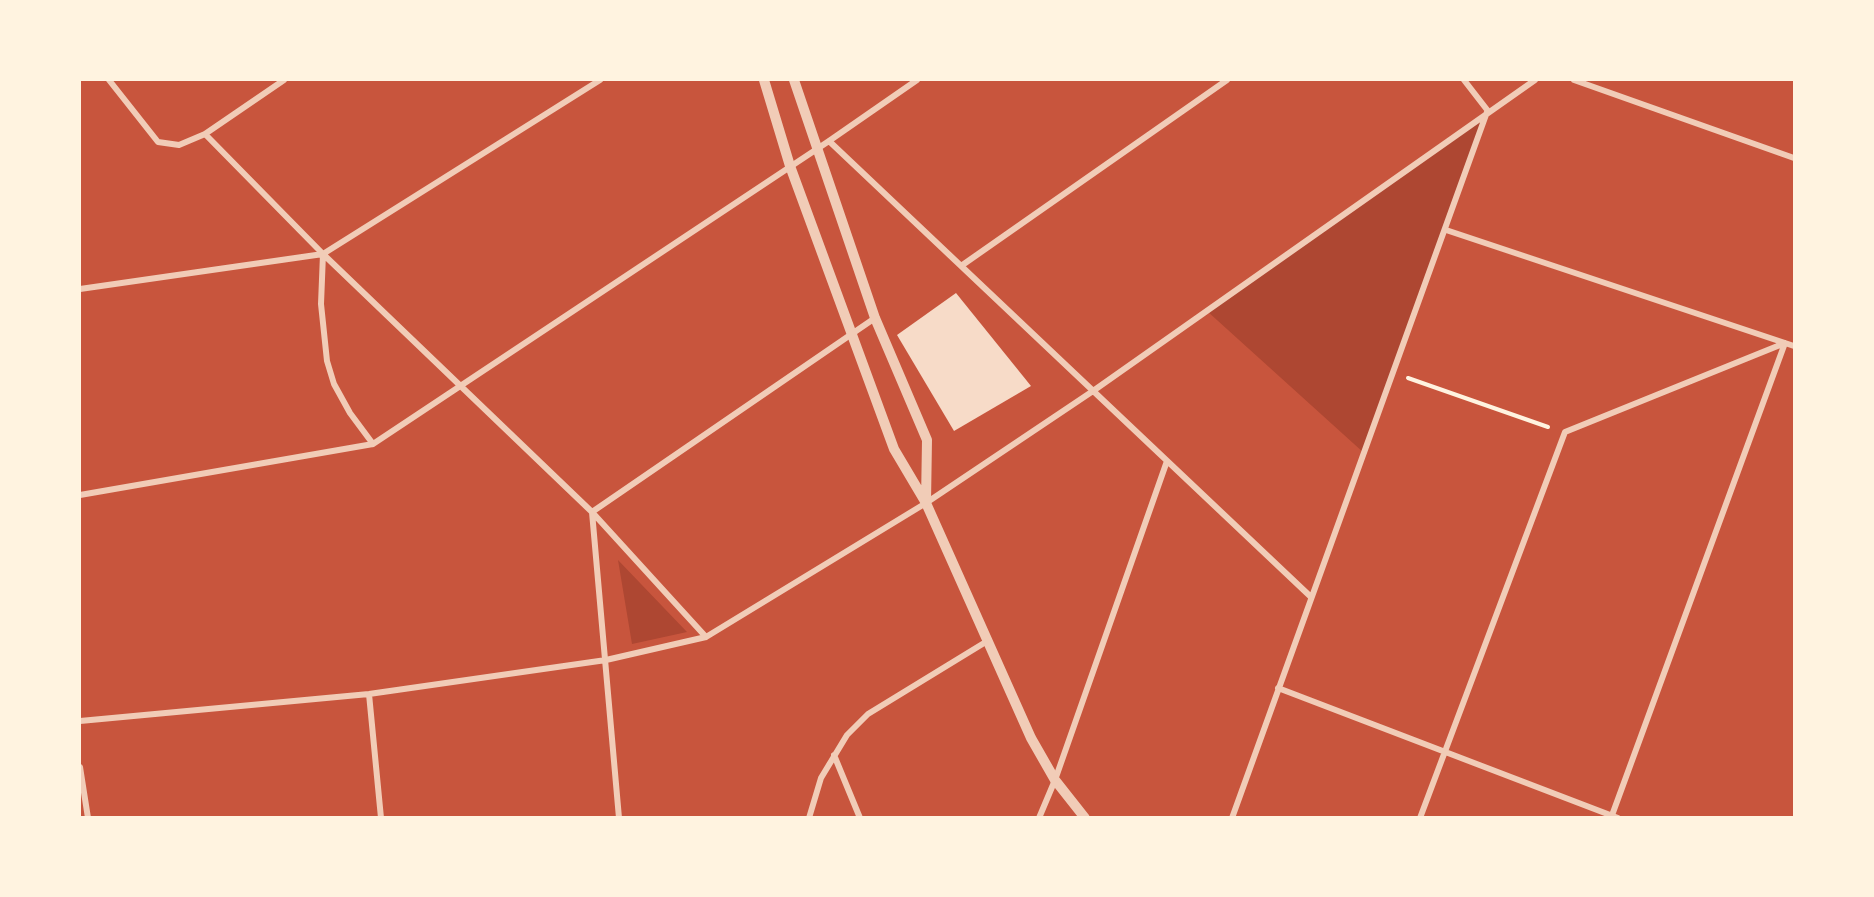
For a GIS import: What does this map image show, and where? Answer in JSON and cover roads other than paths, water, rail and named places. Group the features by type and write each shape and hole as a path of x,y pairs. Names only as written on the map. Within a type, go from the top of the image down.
{"street":[{"path":"109,80 158,142 179,145 205,134 284,80"},
{"path":"80,289 323,254 600,80"},
{"path":"764,80 790,166 894,449 926,502 990,640 1031,738 1055,780 1085,818"},
{"path":"794,80 875,318 927,441 926,502"},
{"path":"80,495 373,444 917,80"},
{"path":"961,266 1227,80"},
{"path":"1464,80 1488,111"},
{"path":"80,721 369,694 606,660 706,637 926,502 1093,391 1535,80"},
{"path":"1574,80 1794,158"},
{"path":"1232,818 1488,111"},
{"path":"205,134 323,254 592,512 706,637"},
{"path":"829,141 1311,597"},
{"path":"1446,230 1794,346"},
{"path":"323,254 321,304 327,361 334,384 350,413 373,444"},
{"path":"592,512 875,318"},
{"path":"1420,818 1565,432 1785,343"},
{"path":"1278,688 1614,817 1785,343"},
{"path":"1039,818 1055,780 1167,461"},
{"path":"592,512 619,818"},
{"path":"809,818 821,778 834,755 847,735 868,714 990,640"},
{"path":"369,694 381,818"},
{"path":"834,755 860,818"},
{"path":"80,767 88,818"}]}
